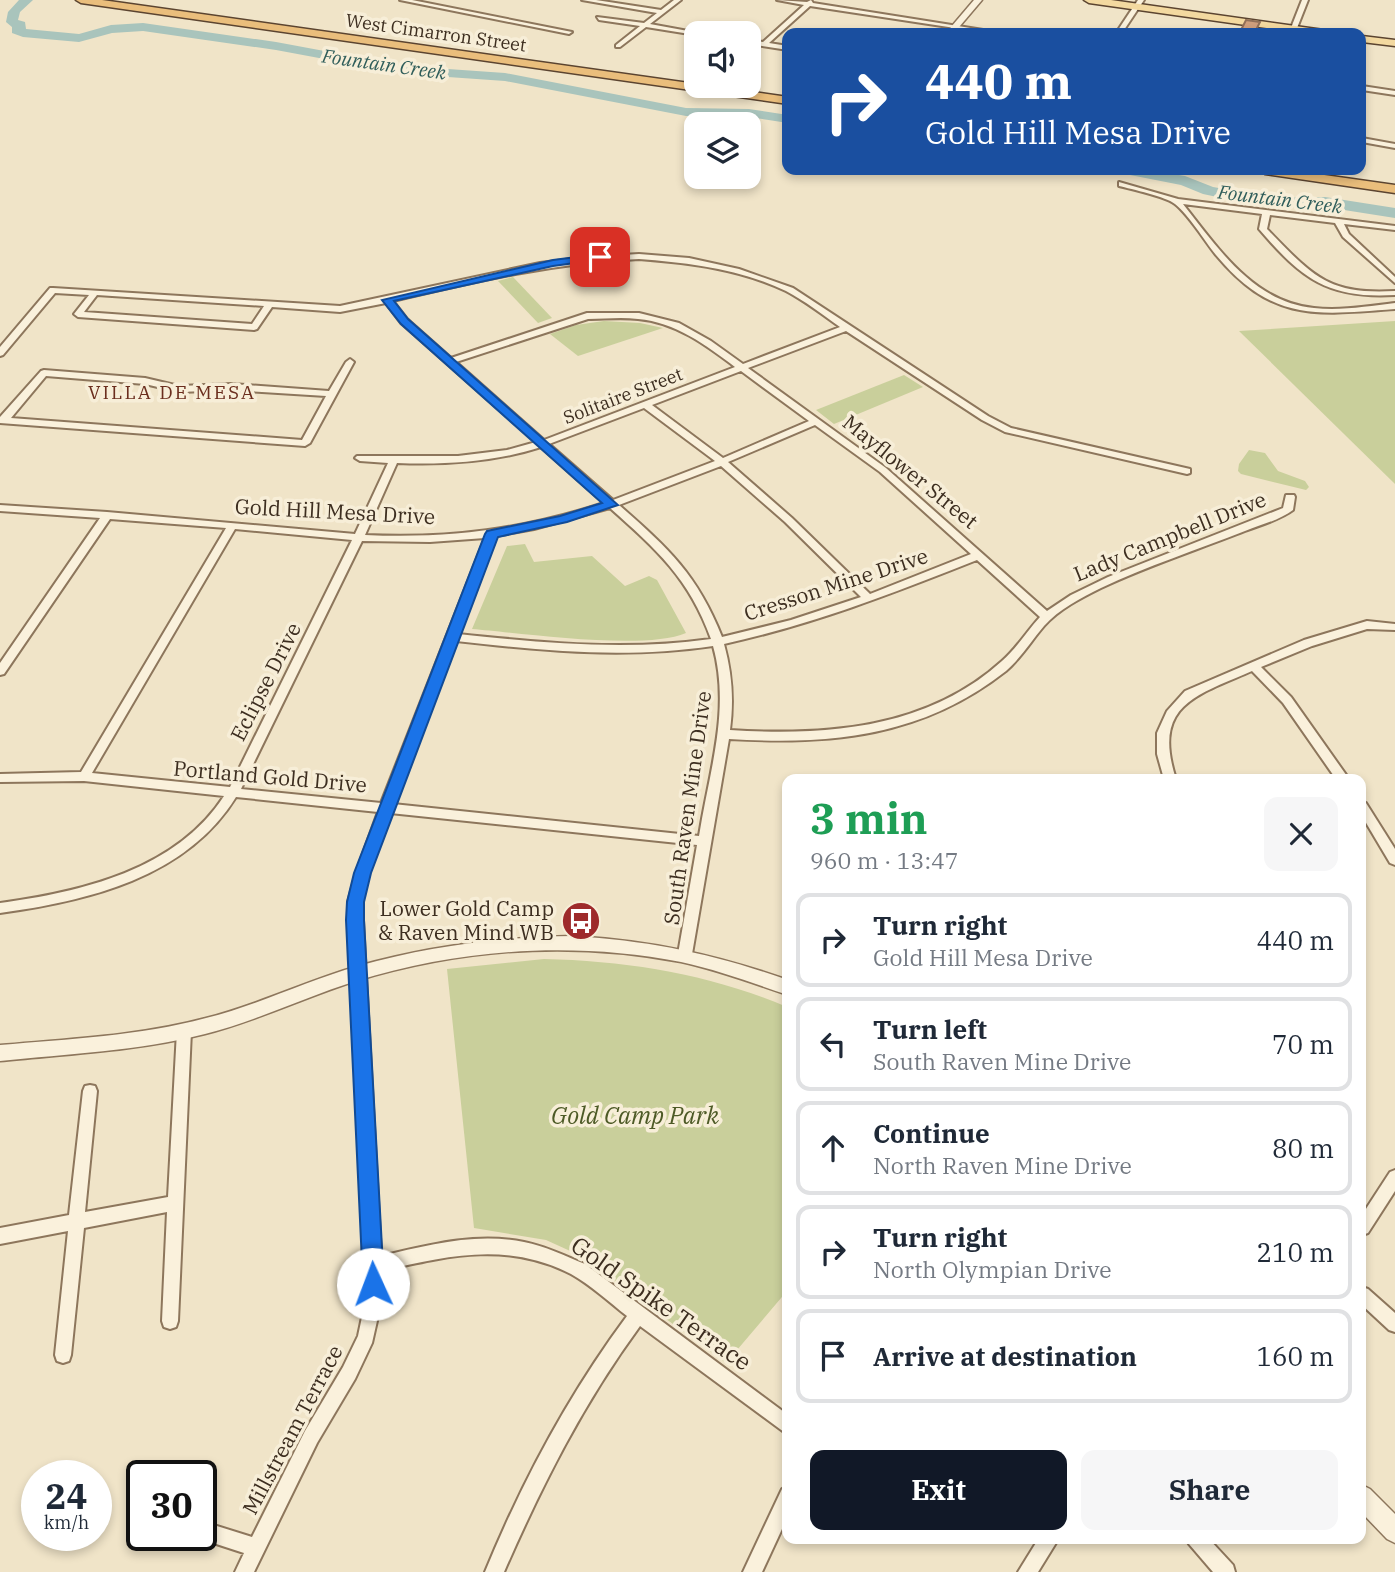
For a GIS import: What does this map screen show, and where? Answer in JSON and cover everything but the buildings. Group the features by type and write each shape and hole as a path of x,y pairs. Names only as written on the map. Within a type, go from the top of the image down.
{"highway":[{"name":"West Cimarron Street","path":"81,0 782,97"},
{"name":"West Cimarron Street","path":"113,0 684,81"},
{"name":"West Cimarron Street","path":"761,93 782,97"},
{"path":"1306,175 1395,186"},
{"path":"1330,175 1395,186"}],"main road":[{"path":"1089,0 1139,3 1276,28"},
{"path":"1366,39 1395,43"}],"street":[{"path":"403,0 569,32"},
{"path":"426,4 434,0"},
{"path":"585,0 662,12"},
{"path":"618,46 678,0"},
{"path":"780,0 811,2 942,28"},
{"path":"954,28 978,0"},
{"path":"1294,28 1305,0"},
{"path":"783,28 811,2"},
{"path":"1122,28 1139,3"},
{"path":"599,18 684,31"},
{"path":"765,44 782,28"},
{"path":"761,44 782,47"},
{"path":"1366,89 1395,93"},
{"path":"1366,141 1395,146"},
{"path":"1122,184 1177,201 1395,228"},
{"path":"1177,201 1248,285 1273,300 1314,310 1395,306"},
{"path":"1266,214 1262,229 1312,278 1354,294 1395,293"},
{"path":"1338,221 1346,235 1395,281"},
{"path":"0,353 53,290 340,309 575,259 625,255 676,258 719,264 759,276 790,290 985,418 1008,430 1187,471"},
{"path":"95,293 78,314 254,327 269,305"},
{"name":"South Raven Mine Drive","path":"387,300 404,321 660,547 679,568 704,608 724,664 727,701 685,954"},
{"name":"Mayflower Street","path":"450,361 577,318 610,314 639,316 676,325 699,336 883,470 1046,616"},
{"name":"Solitaire Street","path":"360,457 459,460 543,443 848,327"},
{"path":"2,420 305,443 350,362"},
{"path":"2,420 44,373 145,381 179,388 232,387 332,394"},
{"path":"646,405 792,521 867,597"},
{"name":"Gold Hill Mesa Drive","path":"0,508 358,538 421,539 492,534 562,520 612,505 817,421"},
{"name":"Eclipse Drive","path":"0,908 50,902 110,885 156,864 204,829 218,814 232,792 394,460"},
{"name":"Lady Campbell Drive","path":"722,734 804,738 894,725 934,712 974,691 1008,663 1046,616 1076,596 1115,577 1288,510 1290,497"},
{"path":"0,671 107,515"},
{"path":"84,777 232,526"},
{"name":"Millstream Terrace","path":"244,1572 311,1437 349,1373 366,1337 373,1303 373,1265 355,902 362,873 386,807 492,534"},
{"name":"Cresson Mine Drive","path":"451,637 608,650 680,648 790,625 979,555"},
{"path":"1168,774 1161,756 1161,738 1174,707 1189,694 1308,643 1367,625 1393,627"},
{"path":"1253,666 1287,701 1339,774"},
{"name":"Portland Gold Drive","path":"0,778 84,777 704,841"},
{"path":"1366,813 1395,860"},
{"path":"0,1053 102,1043 184,1031 242,1016 358,974 426,956 494,946 552,942 610,944 685,954 754,974 782,986"},
{"path":"170,1321 184,1031"},
{"path":"63,1355 90,1091"},
{"path":"1366,1222 1395,1177"},
{"path":"0,1236 175,1203"},
{"name":"Gold Spike Terrace","path":"373,1265 475,1245 526,1248 553,1257 579,1270 782,1422"},
{"path":"1366,1299 1395,1324"},
{"path":"494,1572 523,1506 579,1399 638,1315"},
{"path":"1366,1501 1395,1531"},
{"path":"752,1572 782,1508"},
{"path":"217,1535 255,1547"},
{"path":"1027,1572 1046,1544"},
{"path":"1200,1544 1226,1572"}],"green space":[{"path":"513,277 552,318 538,323 498,281"},
{"path":"604,321 640,323 663,328 578,356 550,334 576,325"},
{"path":"1395,321 1395,484 1239,331"},
{"path":"904,375 923,387 834,424 816,410"},
{"path":"1249,450 1265,453 1278,471 1305,481 1309,487 1306,490 1241,474 1238,471 1239,464"},
{"path":"525,544 534,562 592,556 625,586 649,576 657,580 686,633 642,641 613,641 472,629 507,546"},
{"name":"Gold Camp Park","path":"544,959 638,966 728,986 782,1005 782,1297 726,1363 579,1255 546,1240 474,1228 447,969"}],"waterway":[{"name":"Fountain Creek","path":"27,0 16,9 12,18 12,22 20,25 17,30 23,33 79,38 111,29 143,27 276,46 405,70 505,77 686,112 749,113 782,118"},
{"name":"Fountain Creek","path":"1152,175 1185,181 1209,191 1236,196 1301,203 1325,202 1395,213"}],"place":[{"name":"Lower Gold Camp & Raven Mind WB","path":"581,921"}],"district":[{"name":"VILLA DE MESA","path":"172,392"}],"route":[{"path":"373,1284 355,920 355,902 362,873 492,534 562,520 612,505 404,321 387,300 553,263 600,257"}]}
